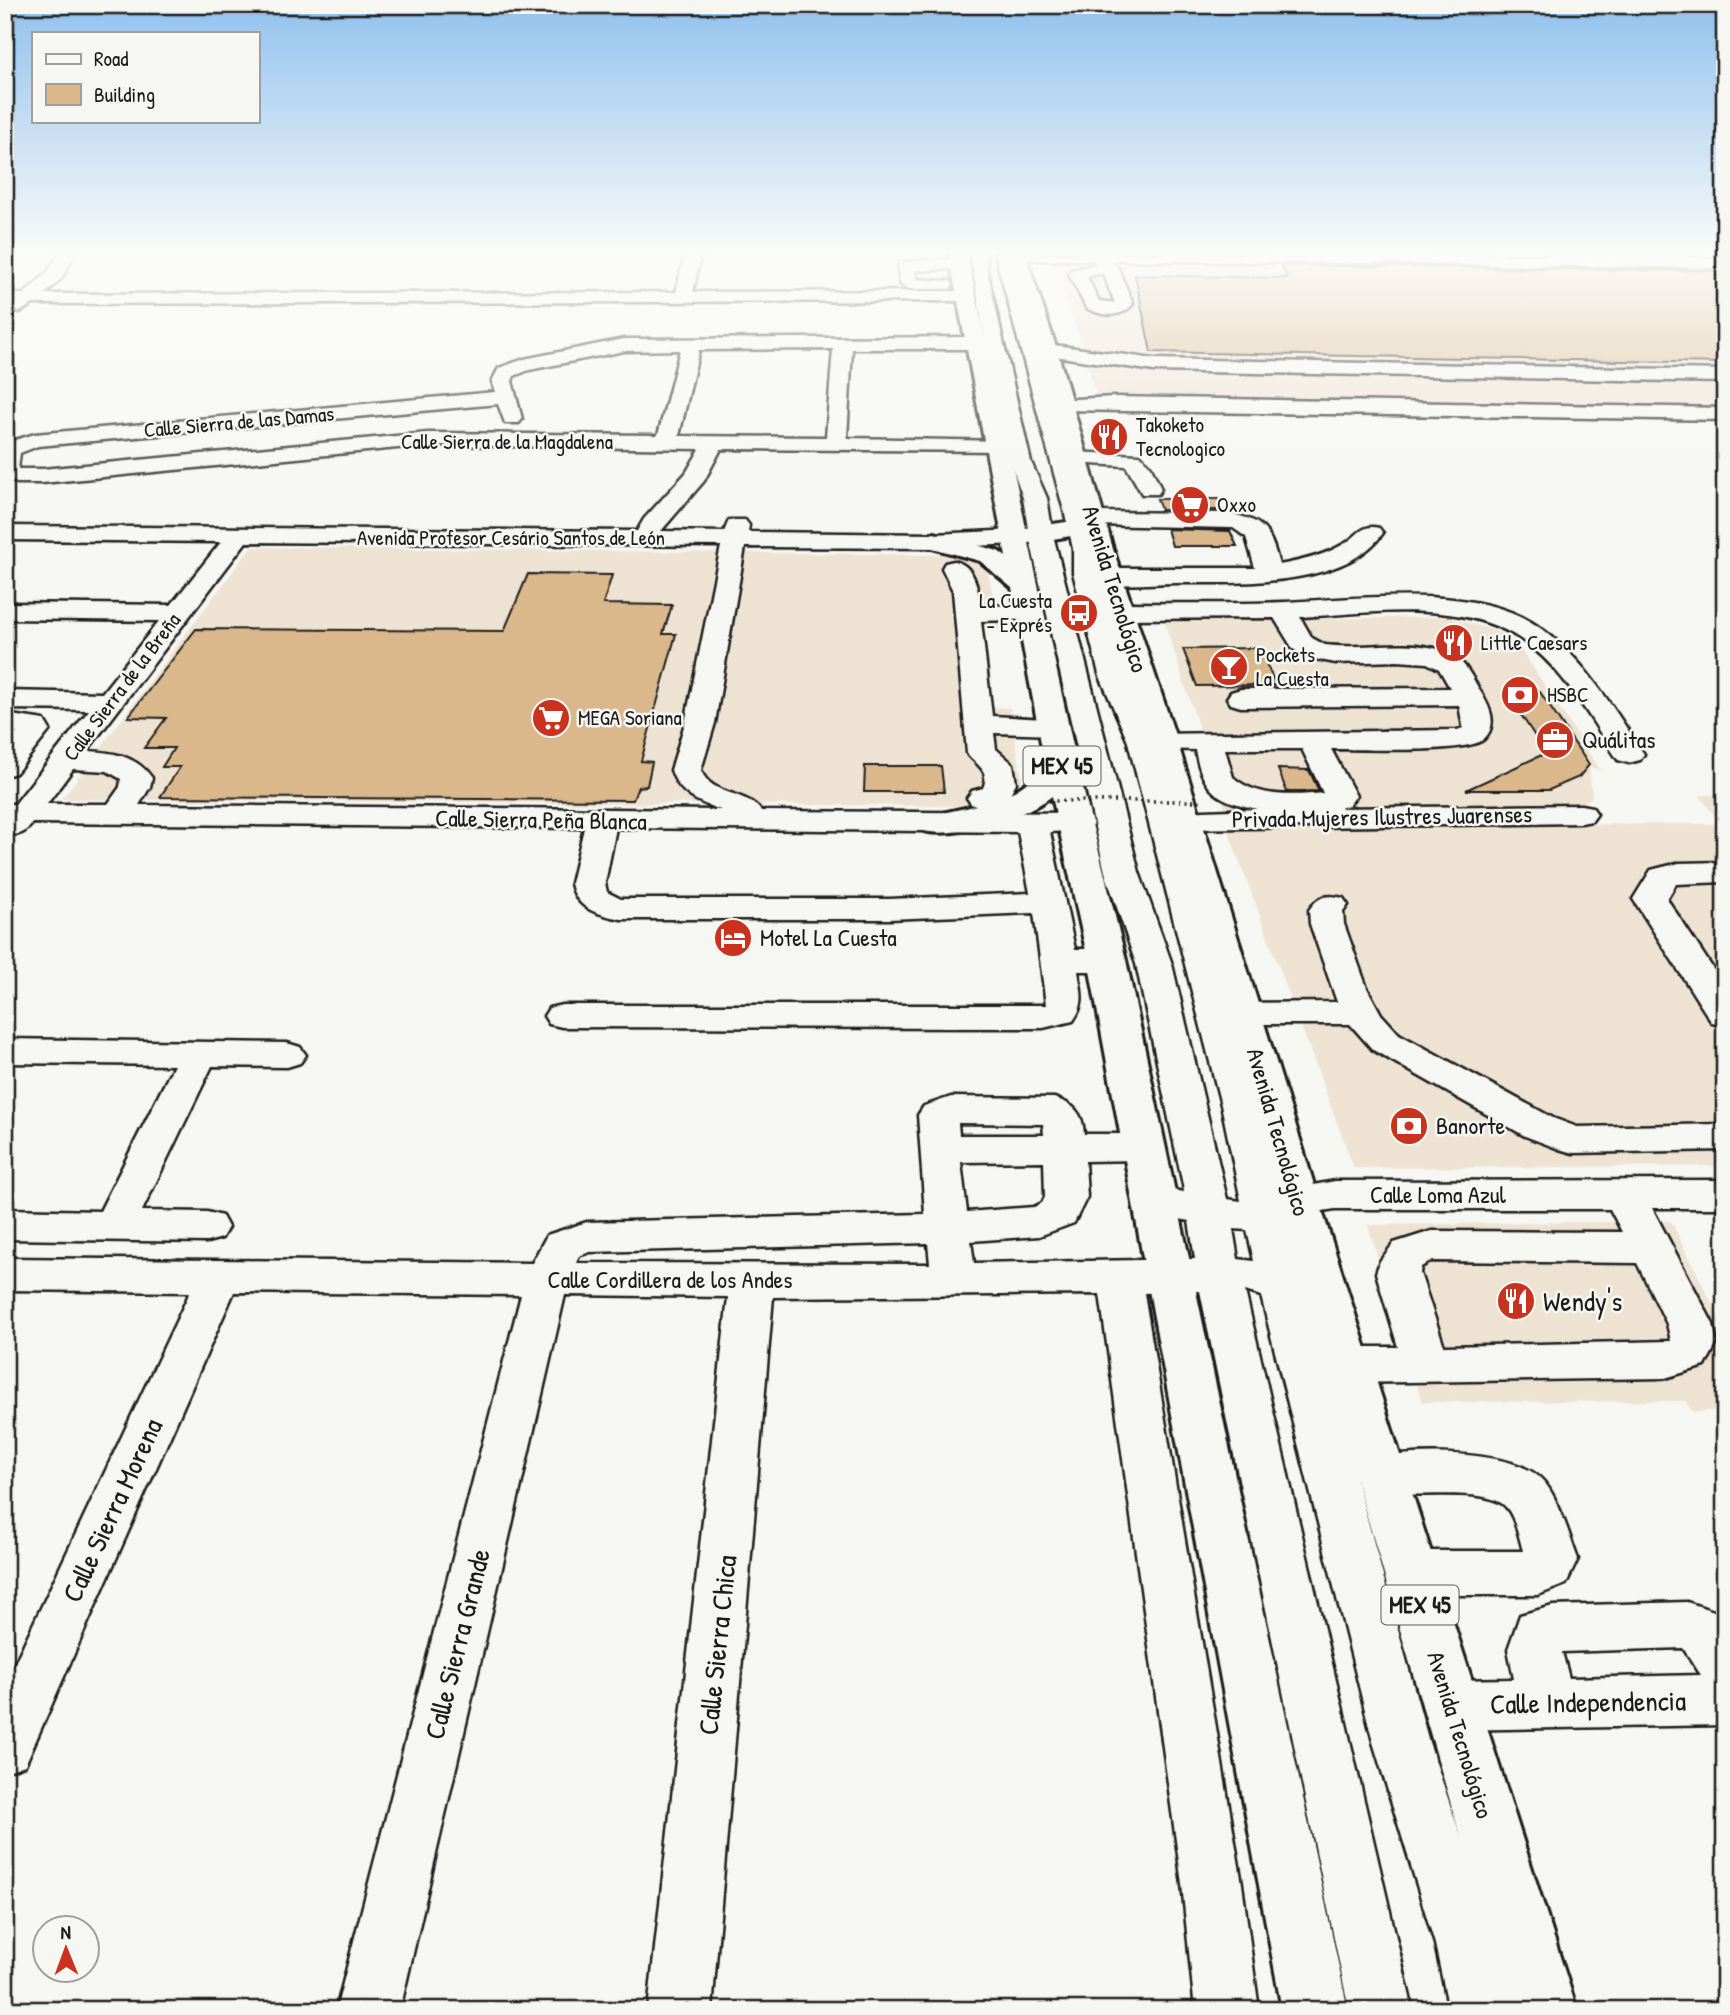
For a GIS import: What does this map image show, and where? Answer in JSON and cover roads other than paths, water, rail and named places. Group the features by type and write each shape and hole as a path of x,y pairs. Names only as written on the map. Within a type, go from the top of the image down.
{"main road":[{"name":"MEX 45","path":"978,348 999,446 1024,533 1027,599 1061,764 1107,960 1315,2010"},
{"name":"Avenida Tecnológico","path":"1043,348 1065,378 1089,524 1121,611 1162,741 1194,810 1244,1014 1282,1207 1305,1295 1347,1365 1544,2010"},
{"path":"1024,533 1089,524"},
{"path":"934,541 989,556 1027,599"},
{"path":"936,824 981,816 1015,804 1041,789 1061,764"}],"street":[{"path":"519,440 504,387 524,365 603,348"},
{"path":"667,443 690,348"},
{"path":"836,445 844,348"},
{"path":"996,348 1020,462 1035,498 1024,533 1122,872 1154,964 1210,1212 1170,1276 1212,1884 1227,2010"},
{"path":"1017,348 1089,524 1085,549 1086,573 1114,674 1143,742 1242,1109 1282,1207"},
{"path":"1065,378 1160,379 1410,396 1666,394 1725,376"},
{"path":"1065,378 1160,379"},
{"path":"1065,378 1666,394 1725,402"},
{"path":"1065,378 1410,396 1666,394 1725,389"},
{"name":"Calle Sierra de las Damas","path":"18,476 6,472 10,449 35,440 504,387"},
{"path":"1666,394 1725,414"},
{"name":"Calle Sierra de la Magdalena","path":"18,476 41,476 403,440 999,446"},
{"path":"649,531 696,476 713,444"},
{"path":"1076,457 1132,460 1140,467 1150,489"},
{"name":"Avenida Profesor Cesário Santos de León","path":"5,517 736,533 934,541 1024,533"},
{"path":"1089,524 1225,520 1246,523 1256,534 1269,575"},
{"name":"Avenida Profesor Cesário Santos de León","path":"5,533 238,536 649,531"},
{"path":"736,533 700,723 686,770 695,788 716,799 741,807 747,813 748,822"},
{"name":"Avenida Profesor Cesário Santos de León","path":"736,533 1024,533"},
{"path":"1109,576 1269,575 1336,556 1367,539 1371,533"},
{"name":"Calle Sierra de la Breña","path":"11,822 66,760 238,536"},
{"path":"954,569 959,573 966,591 982,752 998,764 1001,783 995,794 983,798"},
{"path":"968,613 1027,599"},
{"path":"1121,611 1440,605 1483,614 1531,632 1563,662 1629,754"},
{"path":"1162,741 1425,741 1472,735 1478,722 1468,696 1449,663 1443,658 1418,653 1340,653 1311,650 1300,641 1284,610"},
{"path":"5,611 178,613"},
{"path":"5,700 110,702"},
{"path":"5,723 34,726 35,730 5,767"},
{"path":"978,724 1055,726"},
{"path":"691,751 703,776 713,787 741,798 782,806 790,811 789,822"},
{"path":"66,760 114,763 133,771 137,778 135,787 117,814"},
{"name":"Privada Mujeres Ilustres Juarenses","path":"1194,810 1581,814"},
{"path":"562,1016 1042,1017 1060,1013 1064,1005 1049,902 1040,812"},
{"name":"Calle Sierra Peña Blanca","path":"11,822 117,814 936,824 1040,812 1077,823"},
{"path":"601,821 588,883 589,893 594,900 604,905 621,909 873,909 984,907 1049,902"},
{"path":"1725,872 1679,873 1663,877 1650,899 1725,1015"},
{"path":"1331,905 1325,911 1327,924 1360,1013 1372,1032 1386,1042 1528,1121 1573,1140 1725,1138"},
{"path":"1059,960 1107,960"},
{"path":"1244,1014 1360,1013"},
{"path":"5,1051 287,1055"},
{"path":"114,1225 198,1054"},
{"path":"954,1281 939,1149 938,1115 951,1110 1054,1111 1063,1119 1064,1147 1142,1147"},
{"name":"Calle Sierra Grande","path":"368,2010 547,1279 562,1246 587,1237 949,1228 1039,1221 1059,1213 1066,1197 1064,1147"},
{"path":"1347,1365 1665,1360 1689,1354 1694,1343 1690,1324 1624,1194"},
{"name":"Calle Loma Azul","path":"1155,1201 1242,1216 1335,1195 1624,1194 1721,1200"},
{"path":"5,1224 206,1227"},
{"path":"1426,1363 1398,1273 1399,1262 1407,1253 1432,1246 1650,1248"},
{"name":"Calle Cordillera de los Andes","path":"5,1274 752,1281 1252,1276 1305,1295"},
{"name":"Calle Sierra Morena","path":"5,1746 220,1275"},
{"path":"1170,1276 1381,2010"},
{"name":"Calle Sierra Chica","path":"680,2010 752,1281"},
{"path":"1305,1295 1401,1742 1466,1944 1481,2010"},
{"path":"1380,1476 1490,1476 1514,1484 1530,1504 1552,1559 1551,1566 1538,1573 1411,1573"},
{"path":"1551,1703 1534,1650 1534,1640 1539,1632 1553,1629 1687,1625 1704,1632 1711,1639 1725,1667"},
{"name":"Calle Independencia","path":"1450,1704 1725,1700"}],"lane":[{"path":"1241,698 1468,696"},
{"path":"1208,741 1220,782 1229,792 1246,800 1304,802 1337,799 1340,796 1312,740"}],"place":[{"name":"Takoketo Tecnologico","path":"1109,437"},
{"name":"Oxxo","path":"1190,505"},
{"name":"La Cuesta - Exprés","path":"1079,613"},
{"name":"Little Caesars","path":"1454,643"},
{"name":"Pockets La Cuesta","path":"1229,667"},
{"name":"HSBC","path":"1520,695"},
{"name":"MEGA Soriana","path":"551,718"},
{"name":"Quálitas","path":"1555,740"},
{"name":"Motel La Cuesta","path":"733,938"},
{"name":"Banorte","path":"1409,1126"},
{"name":"Wendy's","path":"1516,1301"}]}
